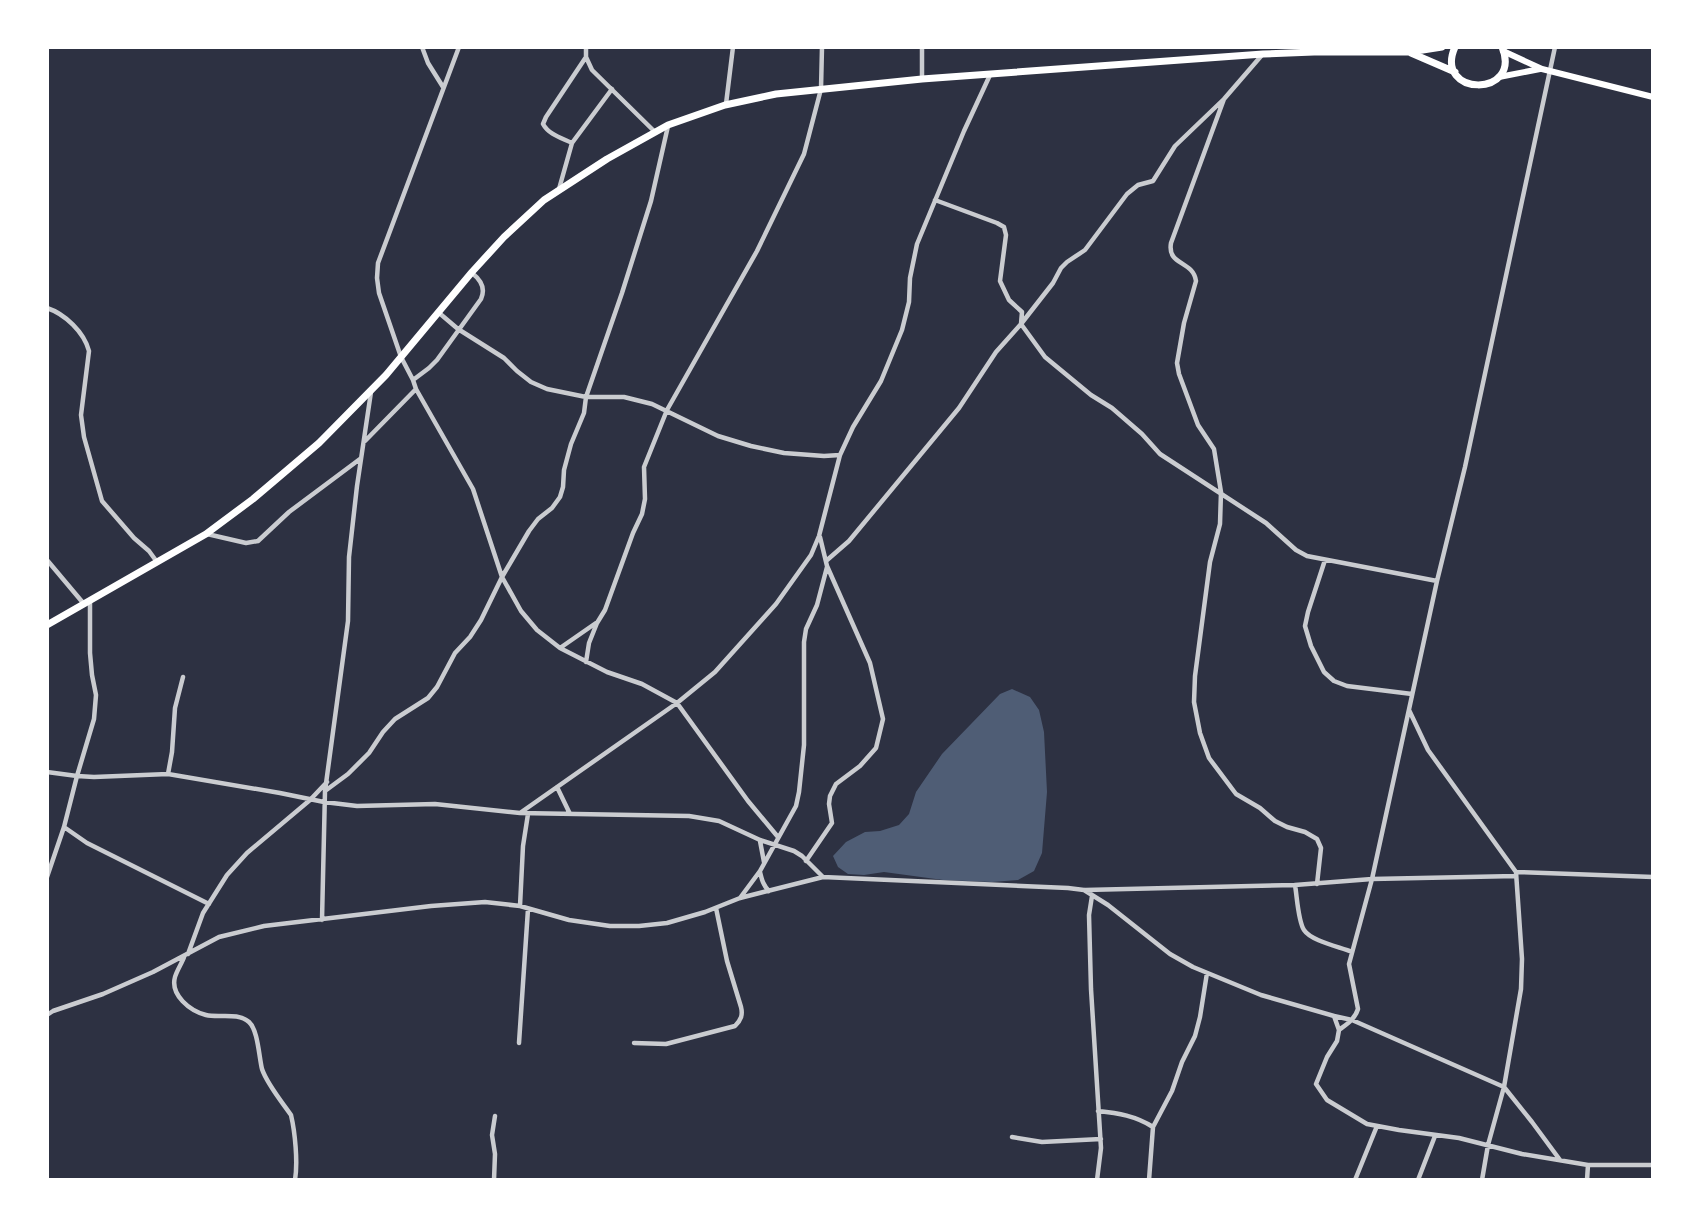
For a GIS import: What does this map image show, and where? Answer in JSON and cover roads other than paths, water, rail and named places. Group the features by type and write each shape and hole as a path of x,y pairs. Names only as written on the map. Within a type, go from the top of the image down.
{"main road":[{"path":"47,625 206,534 253,499 319,443 386,375 472,272 504,237 544,200 607,159 668,125 725,105 776,94 821,89 1263,54 1276,50 1410,52 1442,47"},
{"path":"1455,47 1452,63 1455,72 1461,80 1470,85 1480,86 1499,77 1542,69"},
{"path":"1499,77 1504,64 1502,49"},
{"path":"1502,49 1542,69 1653,97"},
{"path":"1410,52 1455,72"}],"street":[{"path":"422,47 428,64 443,87"},
{"path":"458,47 378,263 379,293 401,357 415,389 473,489 502,577 521,611 537,631 560,648 607,672 642,684 677,703 747,801 778,837"},
{"path":"586,47 586,57 592,70 655,132"},
{"path":"725,105 733,47"},
{"path":"586,662 589,643 642,514 645,499 644,467 667,410 757,251 804,154 821,89 822,47"},
{"path":"922,47 922,79"},
{"path":"1339,1030 1352,1020 1358,1009 1349,964 1372,879 1437,581 1465,467 1555,47"},
{"path":"740,898 760,871 796,806 804,745 804,642 806,629 817,605 826,564 849,541 959,408 996,352 1021,324 1061,268 1085,250 1127,194 1138,185 1153,181 1175,146 1224,99 1263,54"},
{"path":"572,143 555,135 543,124 586,57"},
{"path":"520,813 677,703 715,672 776,604 811,555 820,537 840,455 881,381 902,330 918,244 990,74"},
{"path":"559,191 572,143 612,89"},
{"path":"1224,99 1170,252 1193,270 1195,276 1177,363 1198,425 1214,449 1221,492 1220,524 1210,562 1194,702 1200,733 1209,758 1236,793 1275,821 1306,832 1317,839 1321,848 1317,884"},
{"path":"325,791 348,774 369,753 396,719 428,698 437,687 455,653 481,620 529,531 560,497 571,444 584,413 586,397 651,201 668,125"},
{"path":"935,200 1004,227 1006,234 1000,281 1009,300 1022,312 1021,324 1045,358 1091,395 1112,408 1160,454 1266,523 1296,550 1307,556 1437,581"},
{"path":"413,380 429,368 484,294 480,280 472,272"},
{"path":"47,307 58,312 87,342 89,351 81,415 84,438 102,501 157,562"},
{"path":"438,312 458,329 504,358 531,382 547,389 586,397 624,397 652,404 718,436 751,446 784,453 840,455"},
{"path":"364,443 415,389"},
{"path":"322,920 325,791 348,621 349,557 371,390"},
{"path":"206,534 246,543 258,541 289,512 361,459"},
{"path":"806,861 832,823 829,804 836,784 860,766 876,748 883,719 870,663 826,564 820,537"},
{"path":"47,560 87,603 96,695 94,719 47,877"},
{"path":"1325,560 1305,626 1324,672 1334,681 1347,686 1412,694"},
{"path":"560,648 597,623"},
{"path":"168,774 175,708 183,677"},
{"path":"1409,709 1428,750 1516,874 1522,959 1521,989 1504,1087 1488,1144 1482,1180"},
{"path":"47,772 77,776 168,774 357,806 435,804 528,814 689,816 719,821 760,840 794,851 823,877"},
{"path":"295,1180 296,1161 291,1115 263,1072 254,1029 248,1021 237,1017 206,1015 192,1009 181,1001 175,989 174,978 203,913 228,875 247,853 310,800 327,782"},
{"path":"557,787 570,814"},
{"path":"520,906 523,846 528,814"},
{"path":"64,827 87,844 209,904"},
{"path":"760,840 764,862"},
{"path":"760,871 762,881 769,891"},
{"path":"47,1015 103,994 186,956 219,937 264,926 431,906 485,902 520,906 569,920 610,926 639,926 667,923 740,898 823,877 1084,890 1295,885 1372,879 1516,874 1653,877"},
{"path":"1295,885 1304,931 1312,937 1352,952"},
{"path":"1084,890 1108,905 1170,954 1207,973 1261,995 1352,1020 1504,1087 1561,1160"},
{"path":"1093,896 1089,915 1091,989 1101,1139 1097,1180"},
{"path":"634,1044 666,1044 735,1026 740,1021 743,1014 727,961 716,908"},
{"path":"519,1043 528,909"},
{"path":"1150,1180 1153,1127 1172,1091 1195,1036 1207,973"},
{"path":"1334,1016 1339,1030 1337,1041 1315,1084 1327,1100 1367,1124 1459,1138 1522,1154 1588,1166 1653,1165"},
{"path":"1098,1111 1141,1119 1153,1127"},
{"path":"494,1180 495,1154 492,1135 495,1116"},
{"path":"1355,1180 1377,1126"},
{"path":"1418,1180 1436,1136"},
{"path":"1012,1138 1042,1142 1101,1139"},
{"path":"1587,1180 1588,1166"}],"water":[{"path":"1012,689 1030,697 1039,710 1044,732 1047,792 1042,853 1034,871 1018,880 992,882 943,880 884,872 848,874 838,867 833,856 846,842 865,832 899,825 909,814 916,792 942,754 1000,694"}]}
